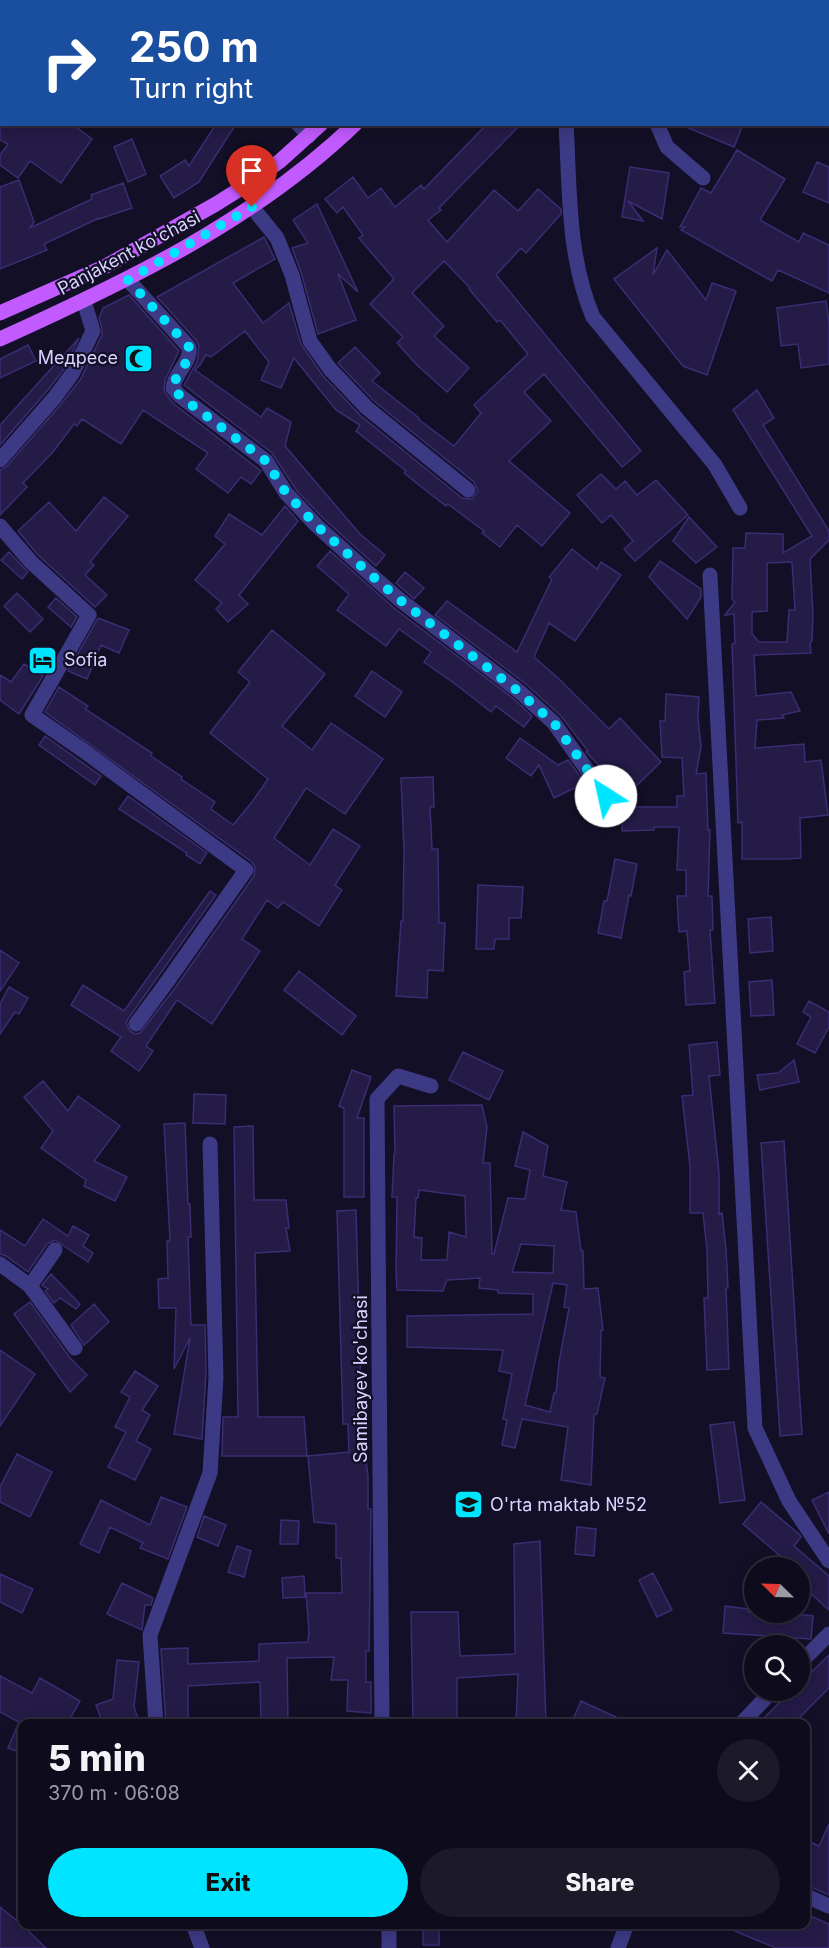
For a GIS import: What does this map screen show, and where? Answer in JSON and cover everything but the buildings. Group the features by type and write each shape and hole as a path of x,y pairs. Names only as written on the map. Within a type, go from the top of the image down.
{"main road":[{"name":"Panjakent ko'chasi","path":"0,313 106,266 216,204 251,182 319,126"},
{"name":"Panjakent ko'chasi","path":"0,339 128,280 252,207 289,182 353,126"}],"street":[{"path":"300,126 309,136"},
{"path":"566,126 573,240 579,278 593,317 715,465 740,508"},
{"path":"658,126 668,147 703,178"},
{"path":"252,207 277,237 292,275 310,341 325,362 367,408 468,490"},
{"path":"128,280 189,347 188,357 174,382 173,388 180,396 266,461 286,493 316,525 370,574 519,692 554,723 606,796"},
{"path":"0,460 72,374 93,331 84,301"},
{"path":"0,526 31,562 89,615 32,715 246,870 136,1024"},
{"path":"710,575 754,1428 789,1501 829,1561"},
{"name":"Samibayev ko'chasi","path":"382,1719 377,1099 398,1076 430,1086"},
{"path":"156,1719 150,1635 210,1473 216,1378 210,1144"},
{"path":"30,1286 55,1250"},
{"path":"0,1264 30,1286 75,1348"},
{"path":"810,1653 829,1634"},
{"path":"746,1719 763,1701"},
{"path":"810,1898 829,1906"},
{"path":"195,1929 202,1948"},
{"path":"388,1948 389,1929"},
{"path":"618,1948 625,1929"}],"place":[{"name":"Медресе","path":"139,358"},
{"name":"Sofia","path":"43,660"},
{"name":"O'rta maktab №52","path":"469,1505"}],"route":[{"path":"252,207 128,280 189,347 188,357 173,388 180,396 266,461 286,493 316,525 370,574 519,692 554,723 606,796"}]}
